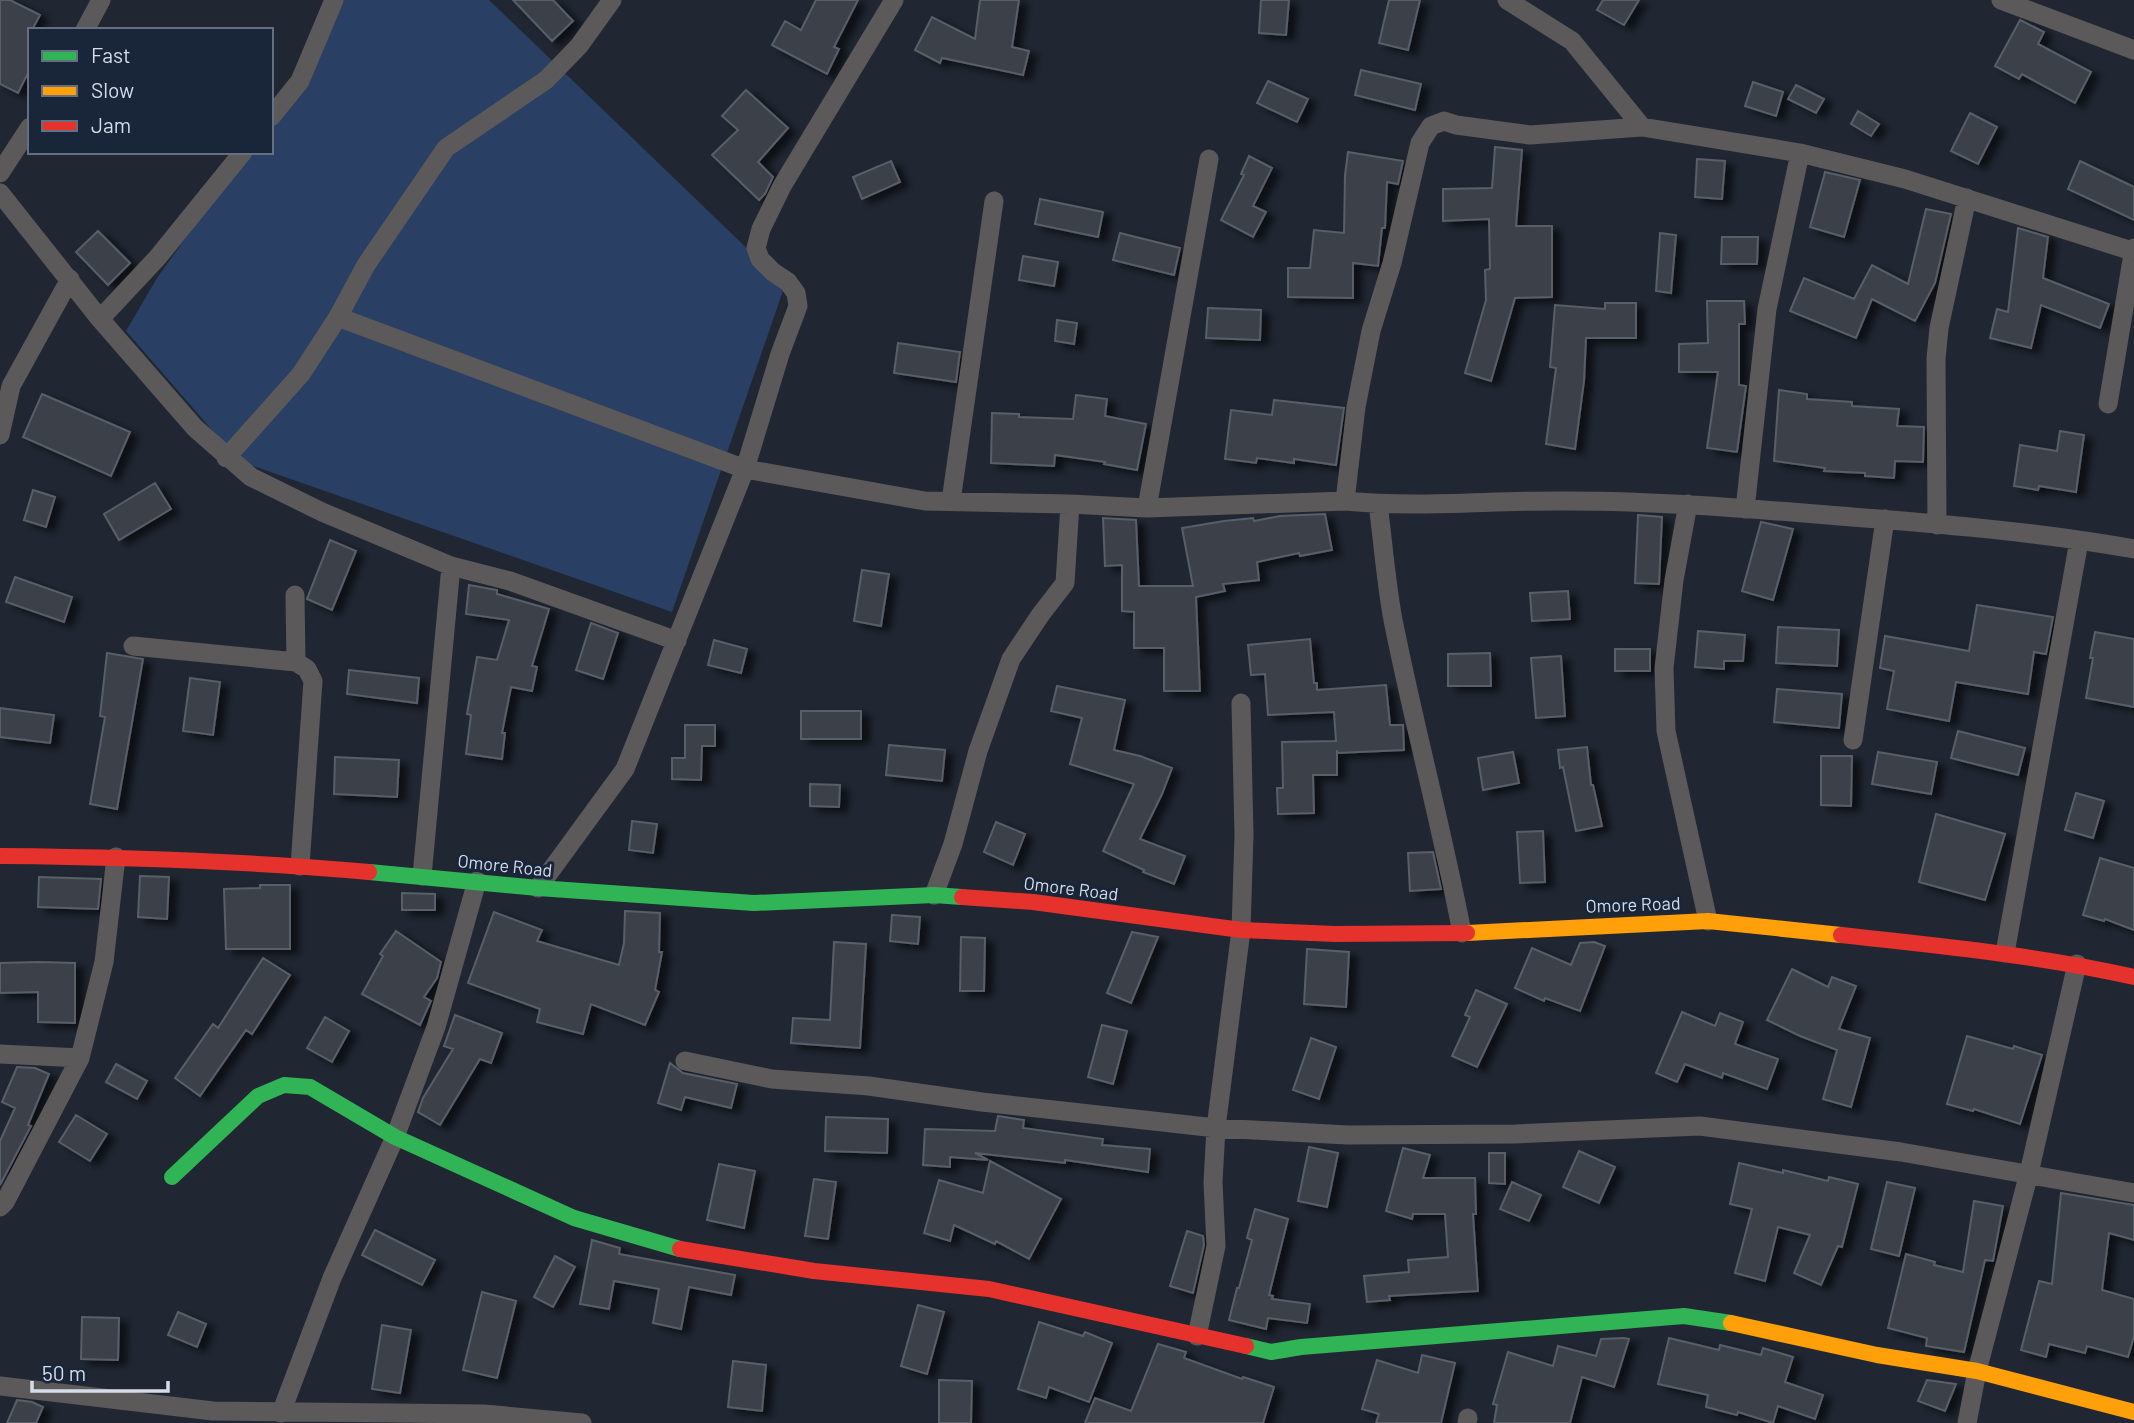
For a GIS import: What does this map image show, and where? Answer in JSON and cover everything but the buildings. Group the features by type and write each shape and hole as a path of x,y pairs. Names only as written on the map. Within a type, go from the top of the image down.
{"street":[{"path":"86,28 101,0"},
{"path":"273,115 300,81 334,0"},
{"path":"226,458 301,373 338,317 366,265 446,148 546,80 579,46 612,0"},
{"path":"538,888 625,769 746,470 780,354 798,306 796,293 788,282 772,272 760,259 756,248 761,229 782,186 894,0"},
{"path":"1507,0 1572,41 1642,128"},
{"path":"2001,0 2134,50"},
{"path":"1345,500 1356,407 1371,331 1392,263 1420,143 1431,126 1444,121 1530,135 1642,128 1800,153 1905,179 2133,250 2108,404"},
{"path":"0,173 28,130"},
{"path":"1745,509 1768,309 1800,153"},
{"path":"100,319 158,257 241,154"},
{"path":"1147,508 1209,159"},
{"path":"0,193 100,319 195,428 226,458 251,477 297,500 451,566 510,581 677,641"},
{"path":"1937,525 1936,359 1939,328 1967,198"},
{"path":"951,501 994,201"},
{"path":"0,435 11,386 69,279"},
{"path":"338,317 746,470 926,501 1147,508 1345,500 1378,504 1568,501 1688,504 1885,519 2134,549"},
{"path":"934,895 953,844 978,751 1012,659 1065,583 1070,504"},
{"path":"1378,504 1393,617 1446,849 1462,933"},
{"path":"1688,504 1674,580 1664,668 1666,731 1708,921"},
{"path":"1853,740 1885,519"},
{"path":"2005,953 2079,541"},
{"path":"422,876 451,566"},
{"path":"295,595 296,662"},
{"path":"133,646 296,662 307,669 313,681 300,866"},
{"path":"1196,1336 1216,1246 1213,1182 1216,1128 1241,930 1244,835 1241,703"},
{"name":"Omore Road","path":"0,856 116,857 300,866 538,888 754,903 934,895 1033,902 1241,930 1335,934 1462,933 1708,921 2005,953 2077,964 2134,977"},
{"path":"0,1207 79,1058 104,962 116,857"},
{"path":"281,1413 332,1278 396,1137 436,1027 477,881"},
{"path":"1966,1423 2029,1173 2077,964"},
{"path":"0,1054 79,1058"},
{"path":"685,1061 772,1079 869,1086 982,1102 1216,1128 1348,1135 1515,1134 1700,1126 1901,1152 2134,1192"},
{"path":"172,1177 258,1096 284,1085 310,1087 396,1137 573,1218 692,1252 814,1271 989,1289 1271,1352 1315,1346 1684,1316 1756,1327 1877,1355 1977,1371 2134,1412"},
{"path":"0,1386 212,1417 281,1413 484,1414 582,1423"}],"shaded area":[{"path":"333,0 489,0 785,285 672,612 239,461 126,331 157,278 246,154 273,154 273,113"}],"traffic: fast":[{"path":"369,872 538,888 754,903 934,895 962,897"},
{"path":"172,1177 258,1096 284,1085 310,1087 395,1137 574,1218 680,1249"},
{"path":"1246,1346 1271,1352 1301,1347 1684,1316 1731,1323"}],"traffic: slow":[{"path":"1467,933 1708,921 1841,935"},
{"path":"1731,1323 1877,1355 1977,1371 2134,1412"}],"traffic: jam":[{"path":"0,856 185,860 369,872"},
{"path":"962,897 1033,902 1241,930 1335,934 1467,933"},
{"path":"1841,935 2025,957 2134,977"},
{"path":"680,1249 814,1271 989,1289 1246,1346"}]}
